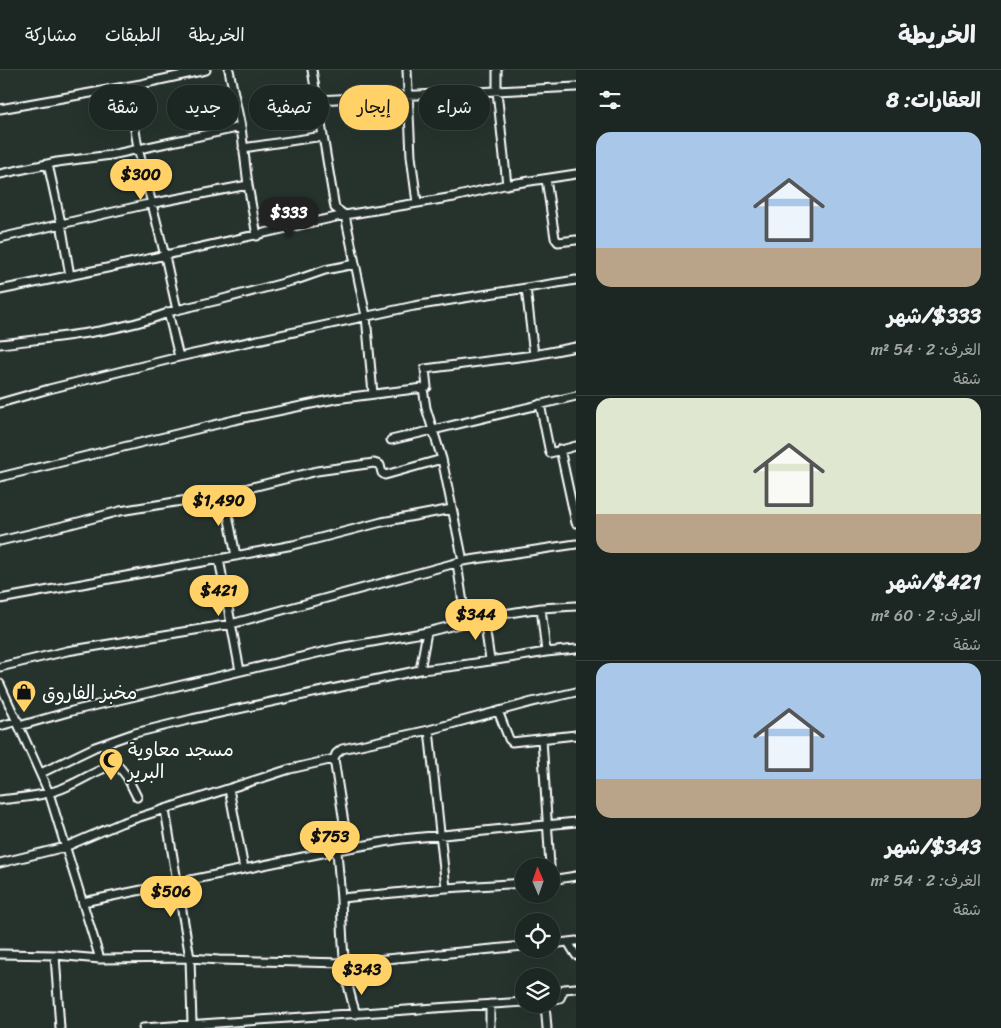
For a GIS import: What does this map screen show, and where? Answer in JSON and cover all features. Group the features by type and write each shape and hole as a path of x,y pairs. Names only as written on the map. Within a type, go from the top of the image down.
{"street":[{"path":"135,85 206,70"},
{"path":"229,70 241,127 257,236"},
{"path":"312,70 314,85"},
{"path":"407,70 408,85"},
{"path":"497,70 497,91 507,185"},
{"path":"409,96 576,87"},
{"path":"0,109 89,93"},
{"path":"409,116 411,156 417,203"},
{"path":"0,174 48,164 111,155 241,127"},
{"path":"135,130 176,310"},
{"path":"322,130 335,208 345,215 366,316 372,394"},
{"path":"243,148 323,136"},
{"path":"48,164 70,276"},
{"path":"0,290 257,236 345,215 576,174"},
{"path":"546,179 555,238 558,242 576,240"},
{"path":"0,238 152,203 248,185"},
{"path":"0,344 88,333 149,320 168,312 299,279 325,270 355,264"},
{"path":"0,403 179,357 366,316 432,302 576,280"},
{"path":"526,288 534,355"},
{"path":"168,313 179,357"},
{"path":"0,477 221,422 335,400 427,387 425,369 534,355 576,347"},
{"path":"423,388 426,408 442,459 452,509 466,623"},
{"path":"391,440 576,396"},
{"path":"540,404 550,453 576,446"},
{"path":"560,449 576,523"},
{"path":"0,541 120,511 224,494 317,471 374,463 380,465 382,474 385,475 442,459"},
{"path":"224,494 236,556"},
{"path":"0,599 219,560 292,545 382,522 452,509"},
{"path":"0,667 67,651 231,624 460,562 576,544"},
{"path":"219,560 240,671"},
{"path":"0,726 72,711 339,648 426,632 491,616 541,608 576,606"},
{"path":"541,608 546,652"},
{"path":"484,619 490,660"},
{"path":"420,670 426,632"},
{"path":"41,774 95,747 135,733 192,719 420,670 576,649"},
{"path":"0,684 49,793 100,959"},
{"path":"348,848 334,759 336,754 342,749 429,730 576,692"},
{"path":"498,711 512,742 576,735"},
{"path":"429,730 446,888"},
{"path":"542,739 549,858"},
{"path":"0,863 65,847 121,823 290,770 334,759"},
{"path":"0,800 49,793 67,787 106,766 117,764 127,777 137,797"},
{"path":"230,789 244,869"},
{"path":"165,810 190,958 192,1024"},
{"path":"83,902 348,848 440,834 576,822"},
{"path":"337,850 344,963 349,993 356,1014"},
{"path":"560,879 576,876"},
{"path":"341,898 515,883"},
{"path":"572,942 576,955"},
{"path":"0,954 55,955 100,959 190,958 344,963 515,947"},
{"path":"55,955 60,1028"},
{"path":"560,998 564,989 576,988"},
{"path":"143,1028 515,1003"},
{"path":"490,1004 490,1028"},
{"path":"546,1013 547,1028"}],"place":[{"name":"مخبز الفاروق","path":"24,713"},
{"name":"مسجد معاوية البرير","path":"111,781"}]}
